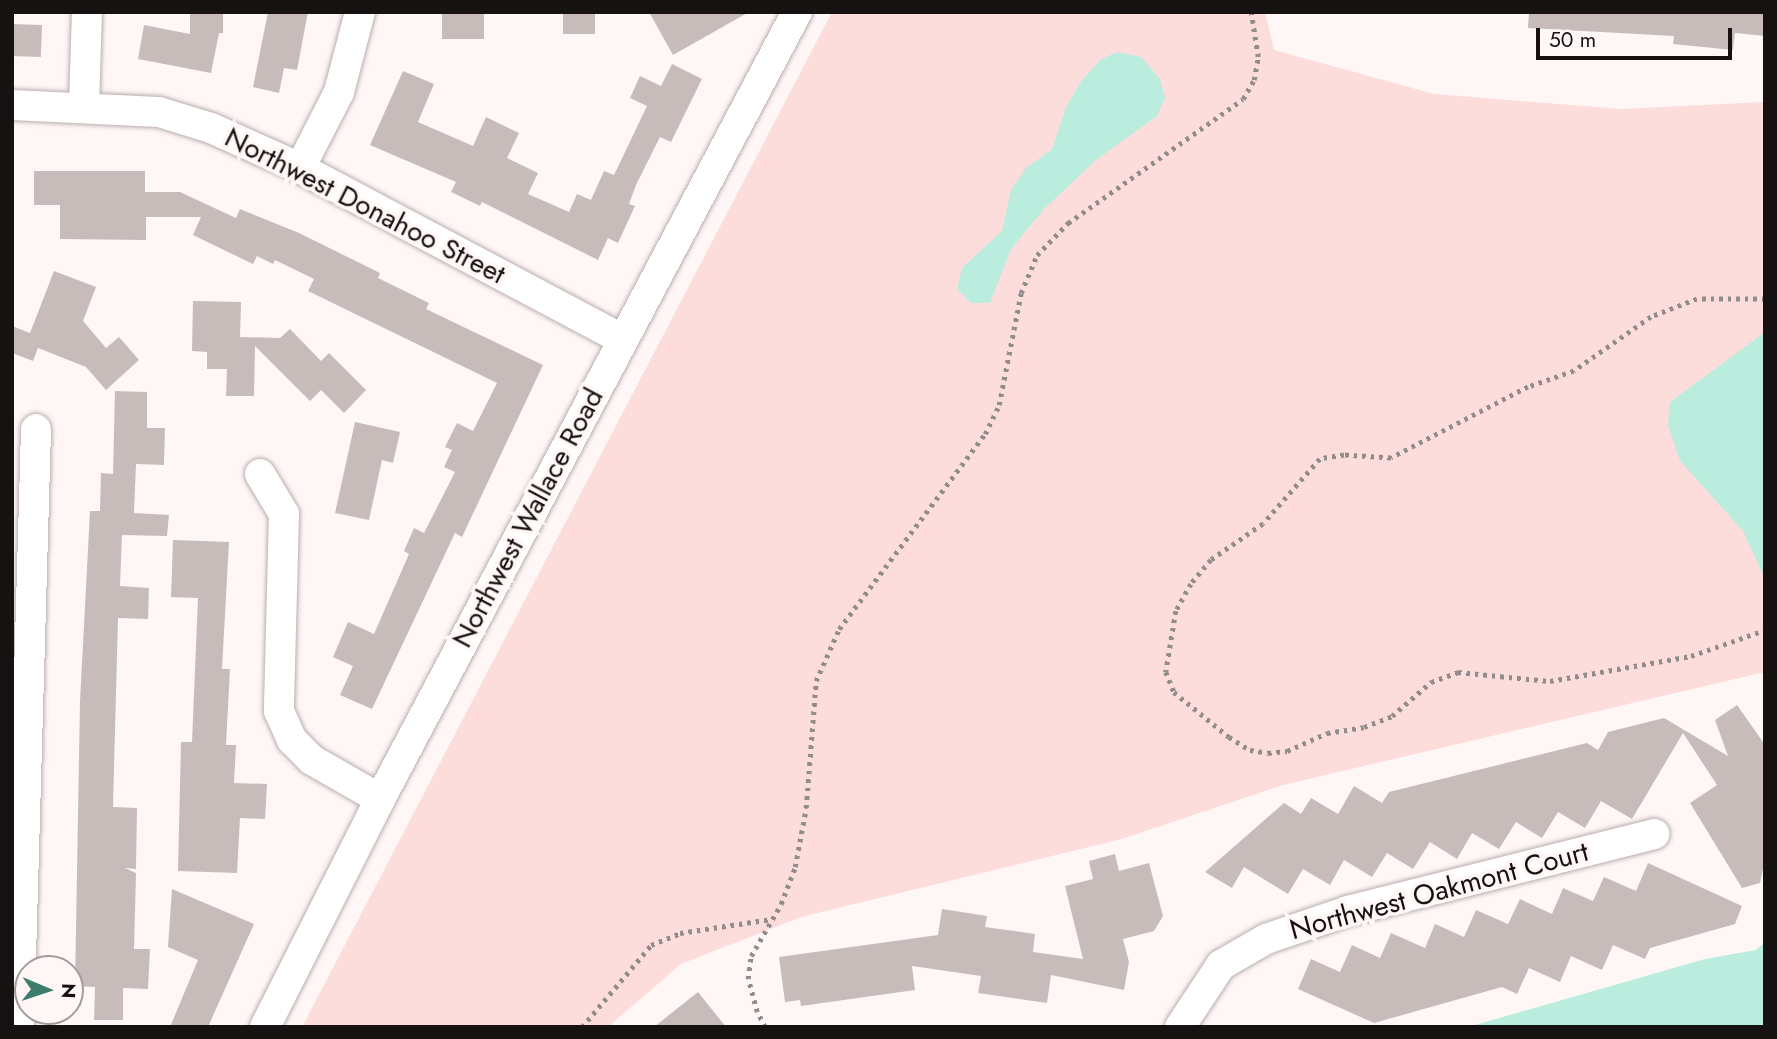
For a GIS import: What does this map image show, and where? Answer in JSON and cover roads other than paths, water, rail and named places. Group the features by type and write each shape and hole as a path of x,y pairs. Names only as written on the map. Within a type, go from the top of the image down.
{"street":[{"path":"84,106 87,12"},
{"path":"300,168 339,92 360,12"},
{"name":"Northwest Wallace Road","path":"265,1027 380,799 797,12"},
{"name":"Northwest Donahoo Street","path":"12,105 84,106 159,113 222,132 300,168 622,340"},
{"path":"19,1027 19,728 36,429"},
{"path":"260,474 284,514 279,711 292,740 312,760 380,799"},
{"name":"Northwest Oakmont Court","path":"1180,1027 1221,965 1266,939 1348,911 1654,834"}]}
